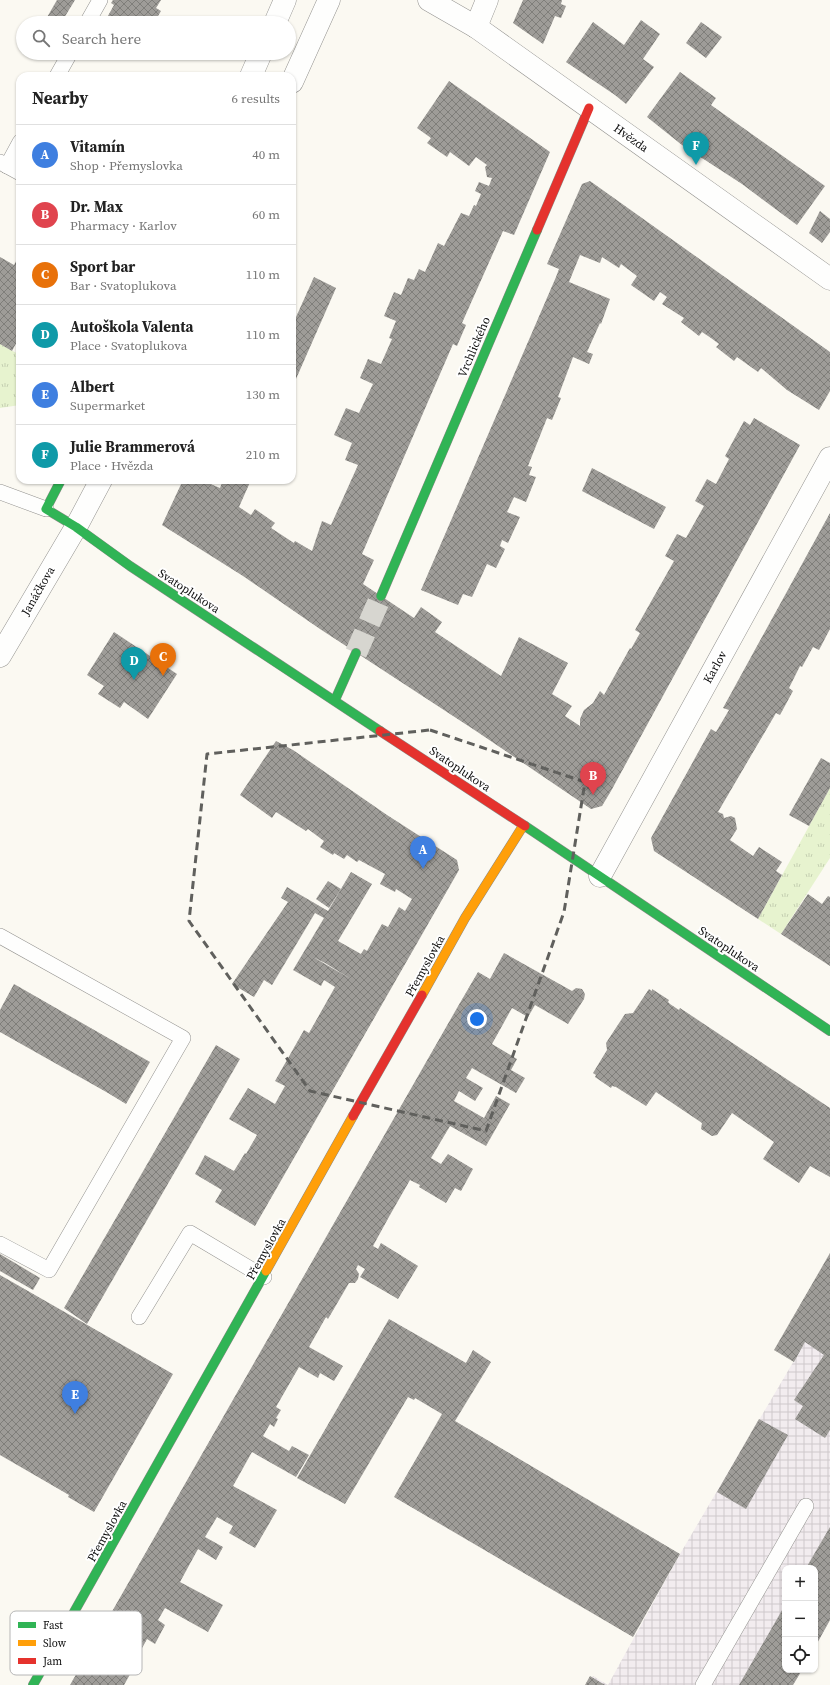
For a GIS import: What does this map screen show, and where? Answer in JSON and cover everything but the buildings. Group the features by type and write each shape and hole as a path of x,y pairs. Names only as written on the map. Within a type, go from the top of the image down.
{"street":[{"path":"278,16 285,0"},
{"path":"306,51 317,0"},
{"path":"296,73 328,0"},
{"name":"Hvězda","path":"429,0 476,27 830,280"},
{"path":"476,27 487,0"},
{"path":"253,72 258,60"},
{"name":"Vrchlického","path":"381,596 589,108"},
{"name":"Karlov","path":"600,876 830,458"},
{"path":"59,484 46,510 76,527"},
{"name":"Janáčkova","path":"0,656 76,527 99,484"},
{"name":"Svatoplukova","path":"76,527 130,566 600,876 830,1031"},
{"path":"335,700 356,654"},
{"name":"Přemyslovka","path":"75,1611 465,918 523,826"},
{"name":"Přemyslovka","path":"33,1685 39,1675"}],"lane":[{"path":"91,16 100,0"},
{"path":"59,72 66,60"},
{"path":"16,147 3,164 16,171"},
{"path":"0,492 46,510"},
{"path":"0,936 183,1038 49,1270 0,1244"},
{"path":"139,1317 190,1233 264,1277"},
{"path":"702,1685 806,1506"}],"highlighted area":[{"path":"430,730 585,782 564,912 486,1131 310,1091 189,921 207,754"}],"shaded area":[{"path":"805,1342 830,1358 830,1620 818,1642 818,1565 782,1565 782,1673 800,1673 793,1685 608,1685 680,1554"},
{"path":"593,1676 608,1685 587,1685"}],"green space":[{"path":"0,344 16,353 16,406 0,408"},
{"path":"830,788 830,858 781,934 758,919"}],"tunnel":[{"path":"356,653 381,596"}],"traffic: fast":[{"path":"381,596 537,230"},
{"path":"59,484 46,509 76,527 130,566 380,731"},
{"path":"335,700 356,653"},
{"path":"525,826 830,1031"},
{"path":"75,1611 266,1271"},
{"path":"33,1685 39,1675"}],"traffic: slow":[{"path":"422,995 465,918 523,826"},
{"path":"266,1271 353,1116"}],"traffic: jam":[{"path":"537,230 589,108"},
{"path":"380,731 525,826"},
{"path":"353,1116 422,995"}],"place":[{"name":"Julie Brammerová","path":"696,165"},
{"name":"Sport bar","path":"163,676"},
{"name":"Autoškola Valenta","path":"134,680"},
{"name":"Dr. Max","path":"593,795"},
{"name":"Vitamín","path":"423,869"},
{"name":"Albert","path":"75,1414"}]}
